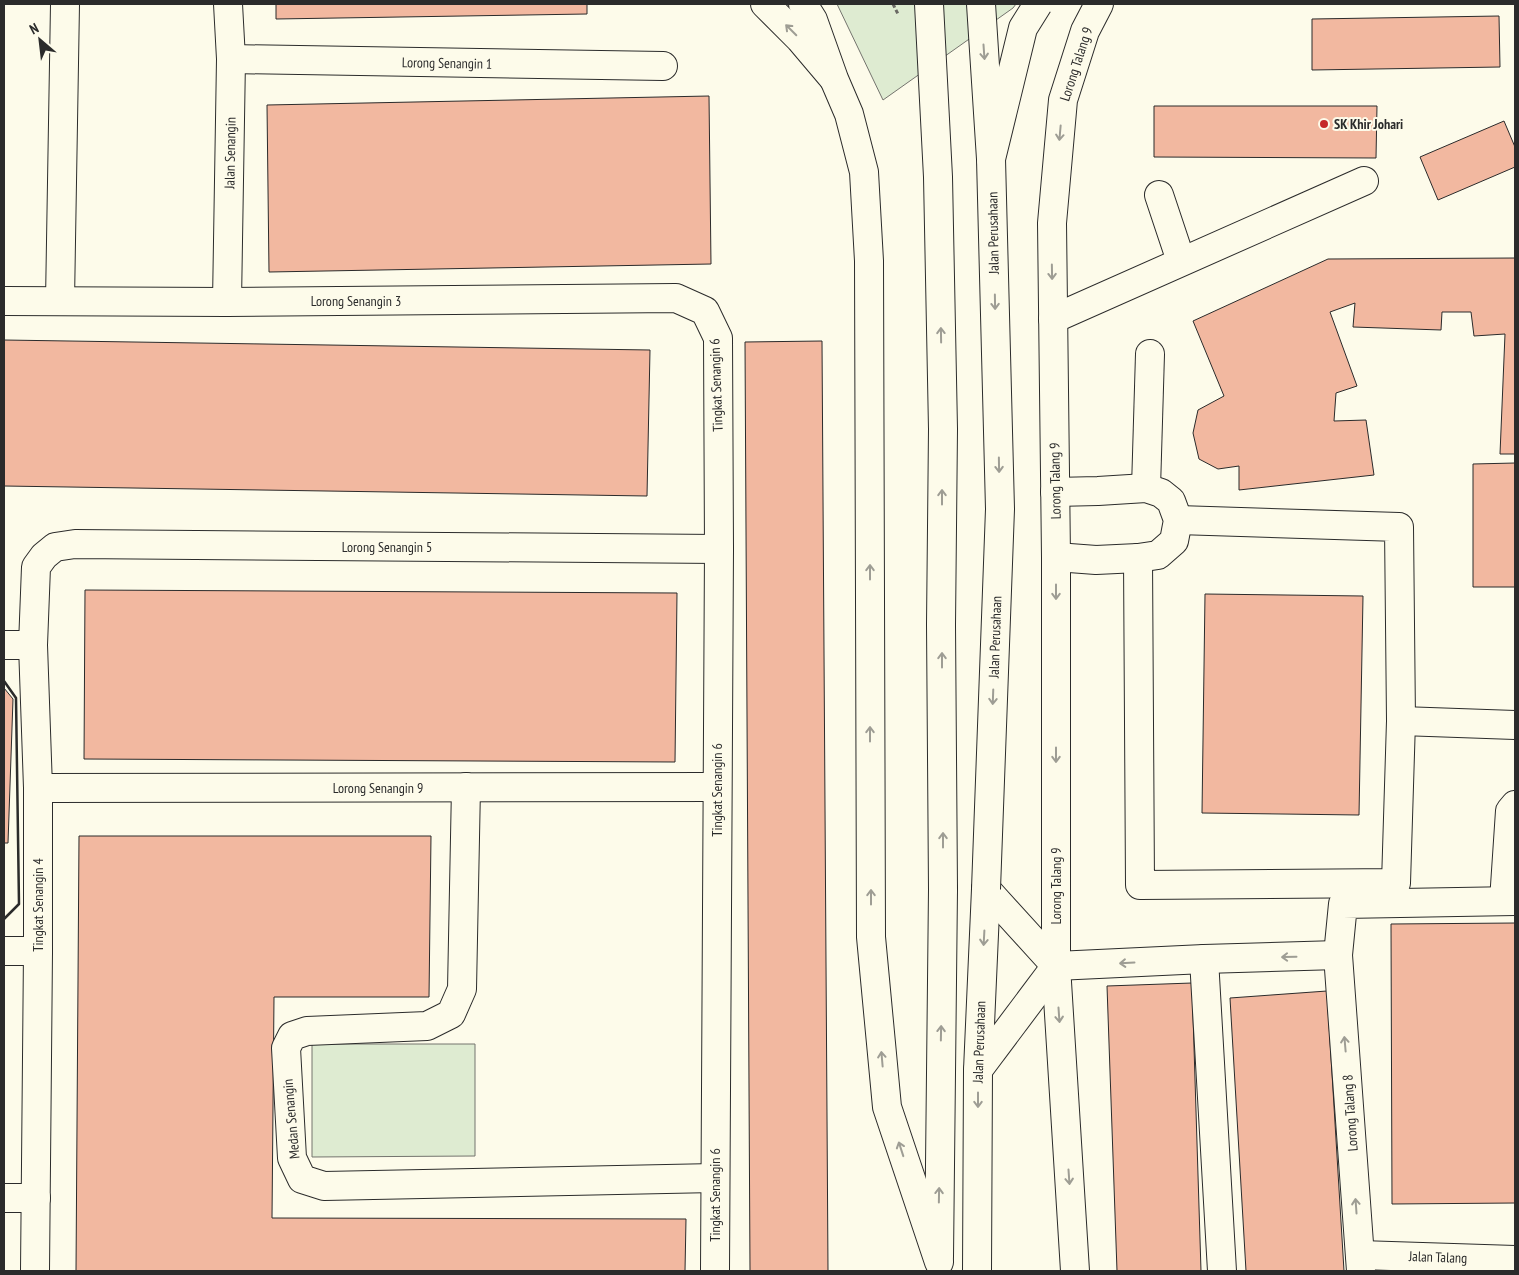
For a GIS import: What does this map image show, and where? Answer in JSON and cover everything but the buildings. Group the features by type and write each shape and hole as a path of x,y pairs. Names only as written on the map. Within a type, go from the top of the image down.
{"main road":[{"path":"60,301 65,4"},
{"name":"Jalan Senangin","path":"228,4 231,59 228,302"},
{"path":"765,4 800,39 834,79"},
{"path":"802,4 813,20 849,114 864,172 869,261 871,937 887,1107 939,1266"},
{"path":"929,4 938,177 942,420 943,889 939,1266"},
{"name":"Jalan Perusahaan","path":"976,1271 978,1070 1000,509 991,159 981,4"},
{"path":"991,159 1023,28 1038,4"},
{"name":"Lorong Talang 9","path":"1056,966 1056,557 1052,223 1063,100 1085,31 1099,4"},
{"name":"Lorong Senangin 1","path":"231,59 663,66"},
{"path":"1053,319 1364,181"},
{"path":"1159,195 1181,261"},
{"name":"Lorong Senangin 3","path":"4,301 228,302 676,298 705,311"},
{"name":"Tingkat Senangin 6","path":"705,311 718,338 715,1271"},
{"path":"1146,488 1150,354"},
{"path":"1055,492 1146,488 1161,493 1171,501 1178,520 1174,541 1158,555 1096,560 1056,557"},
{"path":"1138,558 1140,885 1396,883 1401,721 1399,527 1178,520"},
{"name":"Lorong Senangin 5","path":"55,547 84,544 718,549"},
{"name":"Tingkat Senangin 4","path":"34,1271 38,788 33,645 36,567 44,556 55,547"},
{"path":"4,646 33,645"},
{"path":"1401,721 1515,725"},
{"name":"Medan Senangin","path":"466,787 462,989 452,1014 427,1026 307,1031 292,1036 286,1048 292,1158 302,1179 324,1186 715,1178"},
{"name":"Lorong Senangin 9","path":"38,788 717,787"},
{"path":"1510,901 1510,811 1515,805"},
{"path":"986,889 1056,966 1075,1271"},
{"name":"Lorong Talang 8","path":"1360,1263 1338,955 1344,904 1510,901"},
{"path":"4,951 38,951"},
{"path":"1056,966 1338,955"},
{"path":"1204,959 1222,1271"},
{"path":"978,1070 1056,966"},
{"path":"4,1198 36,1198"},
{"name":"Jalan Talang","path":"1360,1263 1515,1260"}],"green space":[{"path":"837,4 1016,4 883,100"},
{"path":"312,1044 475,1044 475,1156 312,1157"}],"wall":[{"path":"4,681 16,698 19,904 4,919"}],"place":[{"name":"SK Khir Johari","path":"1324,124"}]}
